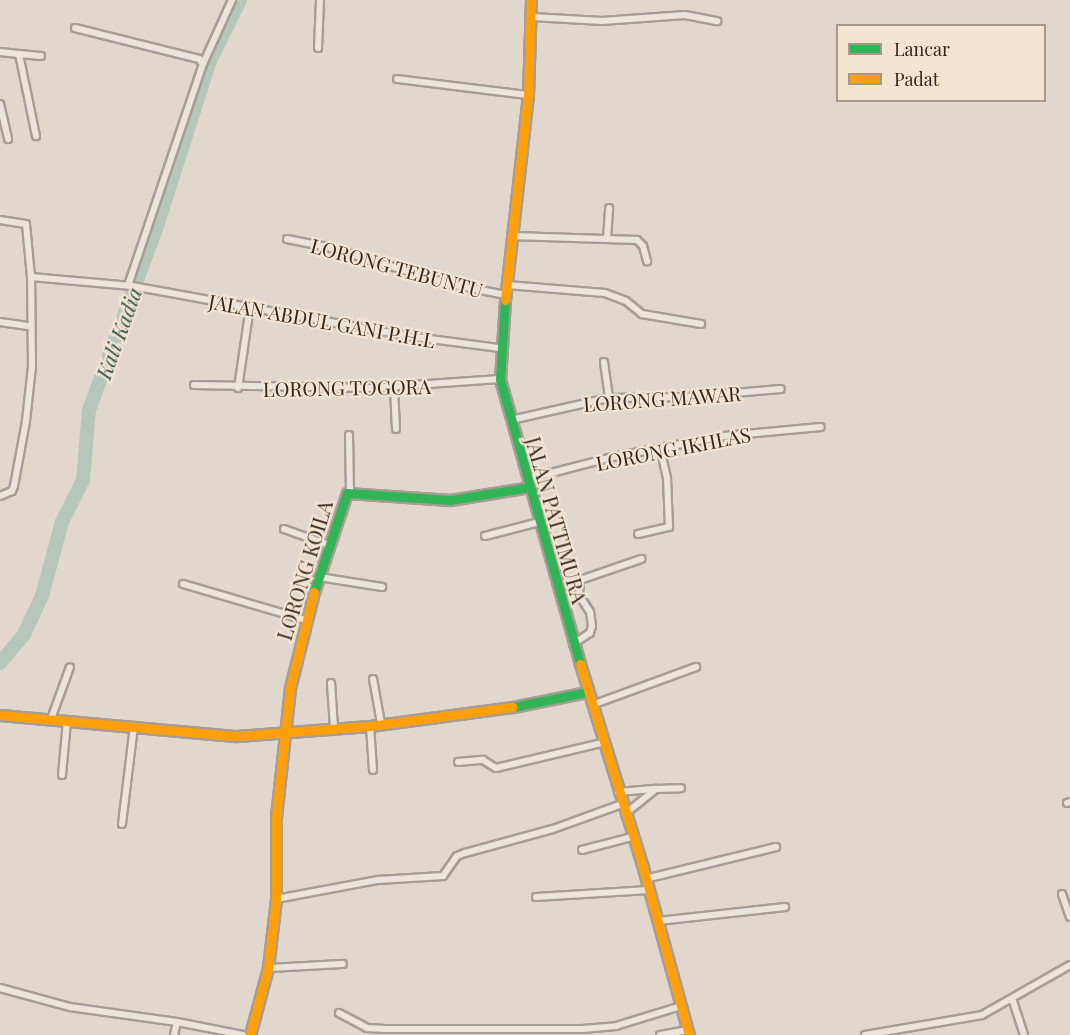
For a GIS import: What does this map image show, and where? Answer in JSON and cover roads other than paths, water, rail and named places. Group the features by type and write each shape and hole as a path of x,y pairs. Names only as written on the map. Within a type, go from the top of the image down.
{"main road":[{"name":"JALAN PATTIMURA","path":"531,0 528,95 500,348 500,379 573,644 649,890 688,1032"},
{"name":"LORONG KOILA","path":"250,1035 268,968 276,899 275,840 284,733 304,620 350,491 450,500 529,483"},
{"path":"4,715 134,726 214,736 370,726 513,707 587,692"}],"street":[{"path":"130,286 203,64 232,0"},
{"path":"318,48 320,0"},
{"path":"532,17 602,21 685,15 717,21"},
{"path":"75,28 199,59 203,64"},
{"path":"0,52 41,56"},
{"path":"20,54 36,136"},
{"path":"397,79 528,95"},
{"path":"0,104 8,140"},
{"path":"607,239 609,208"},
{"path":"0,220 26,224 31,277 32,367 14,486 0,496"},
{"path":"512,236 639,241 647,261"},
{"name":"LORONG TEBUNTU","path":"287,239 327,247 450,284 506,290 605,293 626,301 642,314 701,324"},
{"name":"JALAN ABDUL GANI P.H.L","path":"31,277 130,286 407,336 500,348"},
{"path":"238,388 250,307"},
{"path":"0,322 30,326"},
{"path":"604,362 609,398"},
{"name":"LORONG TOGORA","path":"194,385 238,388 394,388 500,379"},
{"path":"394,388 396,429"},
{"name":"LORONG MAWAR","path":"510,420 609,398 687,397 780,389"},
{"name":"LORONG IKHLAS","path":"529,483 660,448 749,433 821,427"},
{"path":"349,435 350,491"},
{"path":"638,534 669,527 667,478 660,448"},
{"path":"485,536 539,522"},
{"path":"284,529 329,545"},
{"path":"573,644 590,633 592,626 590,612 579,595 580,580 641,559"},
{"path":"319,577 382,587"},
{"path":"183,584 304,620"},
{"path":"51,719 70,667"},
{"path":"591,706 696,667"},
{"path":"373,679 381,723"},
{"path":"331,683 334,728"},
{"path":"62,775 67,721"},
{"path":"122,824 134,726"},
{"path":"370,726 373,770"},
{"path":"458,762 483,760 496,768 602,743"},
{"path":"618,792 681,788"},
{"path":"276,899 378,880 443,876 457,856 624,809 656,789"},
{"path":"582,849 632,837"},
{"path":"645,879 776,847"},
{"path":"536,897 649,890"},
{"path":"1062,894 1070,917"},
{"path":"658,921 785,907"},
{"path":"268,968 343,964"},
{"path":"865,1035 969,1018 1013,1001 1070,965"},
{"path":"0,988 70,1007 177,1022 243,1035"},
{"path":"1013,1001 1024,1035"},
{"path":"339,1013 368,1028 524,1032 609,1028 681,1006"},
{"path":"174,1035 177,1022"},
{"path":"364,1035 368,1028"},
{"path":"660,1035 688,1032"}],"waterway":[{"name":"Kali Kadia","path":"0,663 24,634 42,596 62,522 83,480 89,410 155,232 210,61 240,0"}]}
